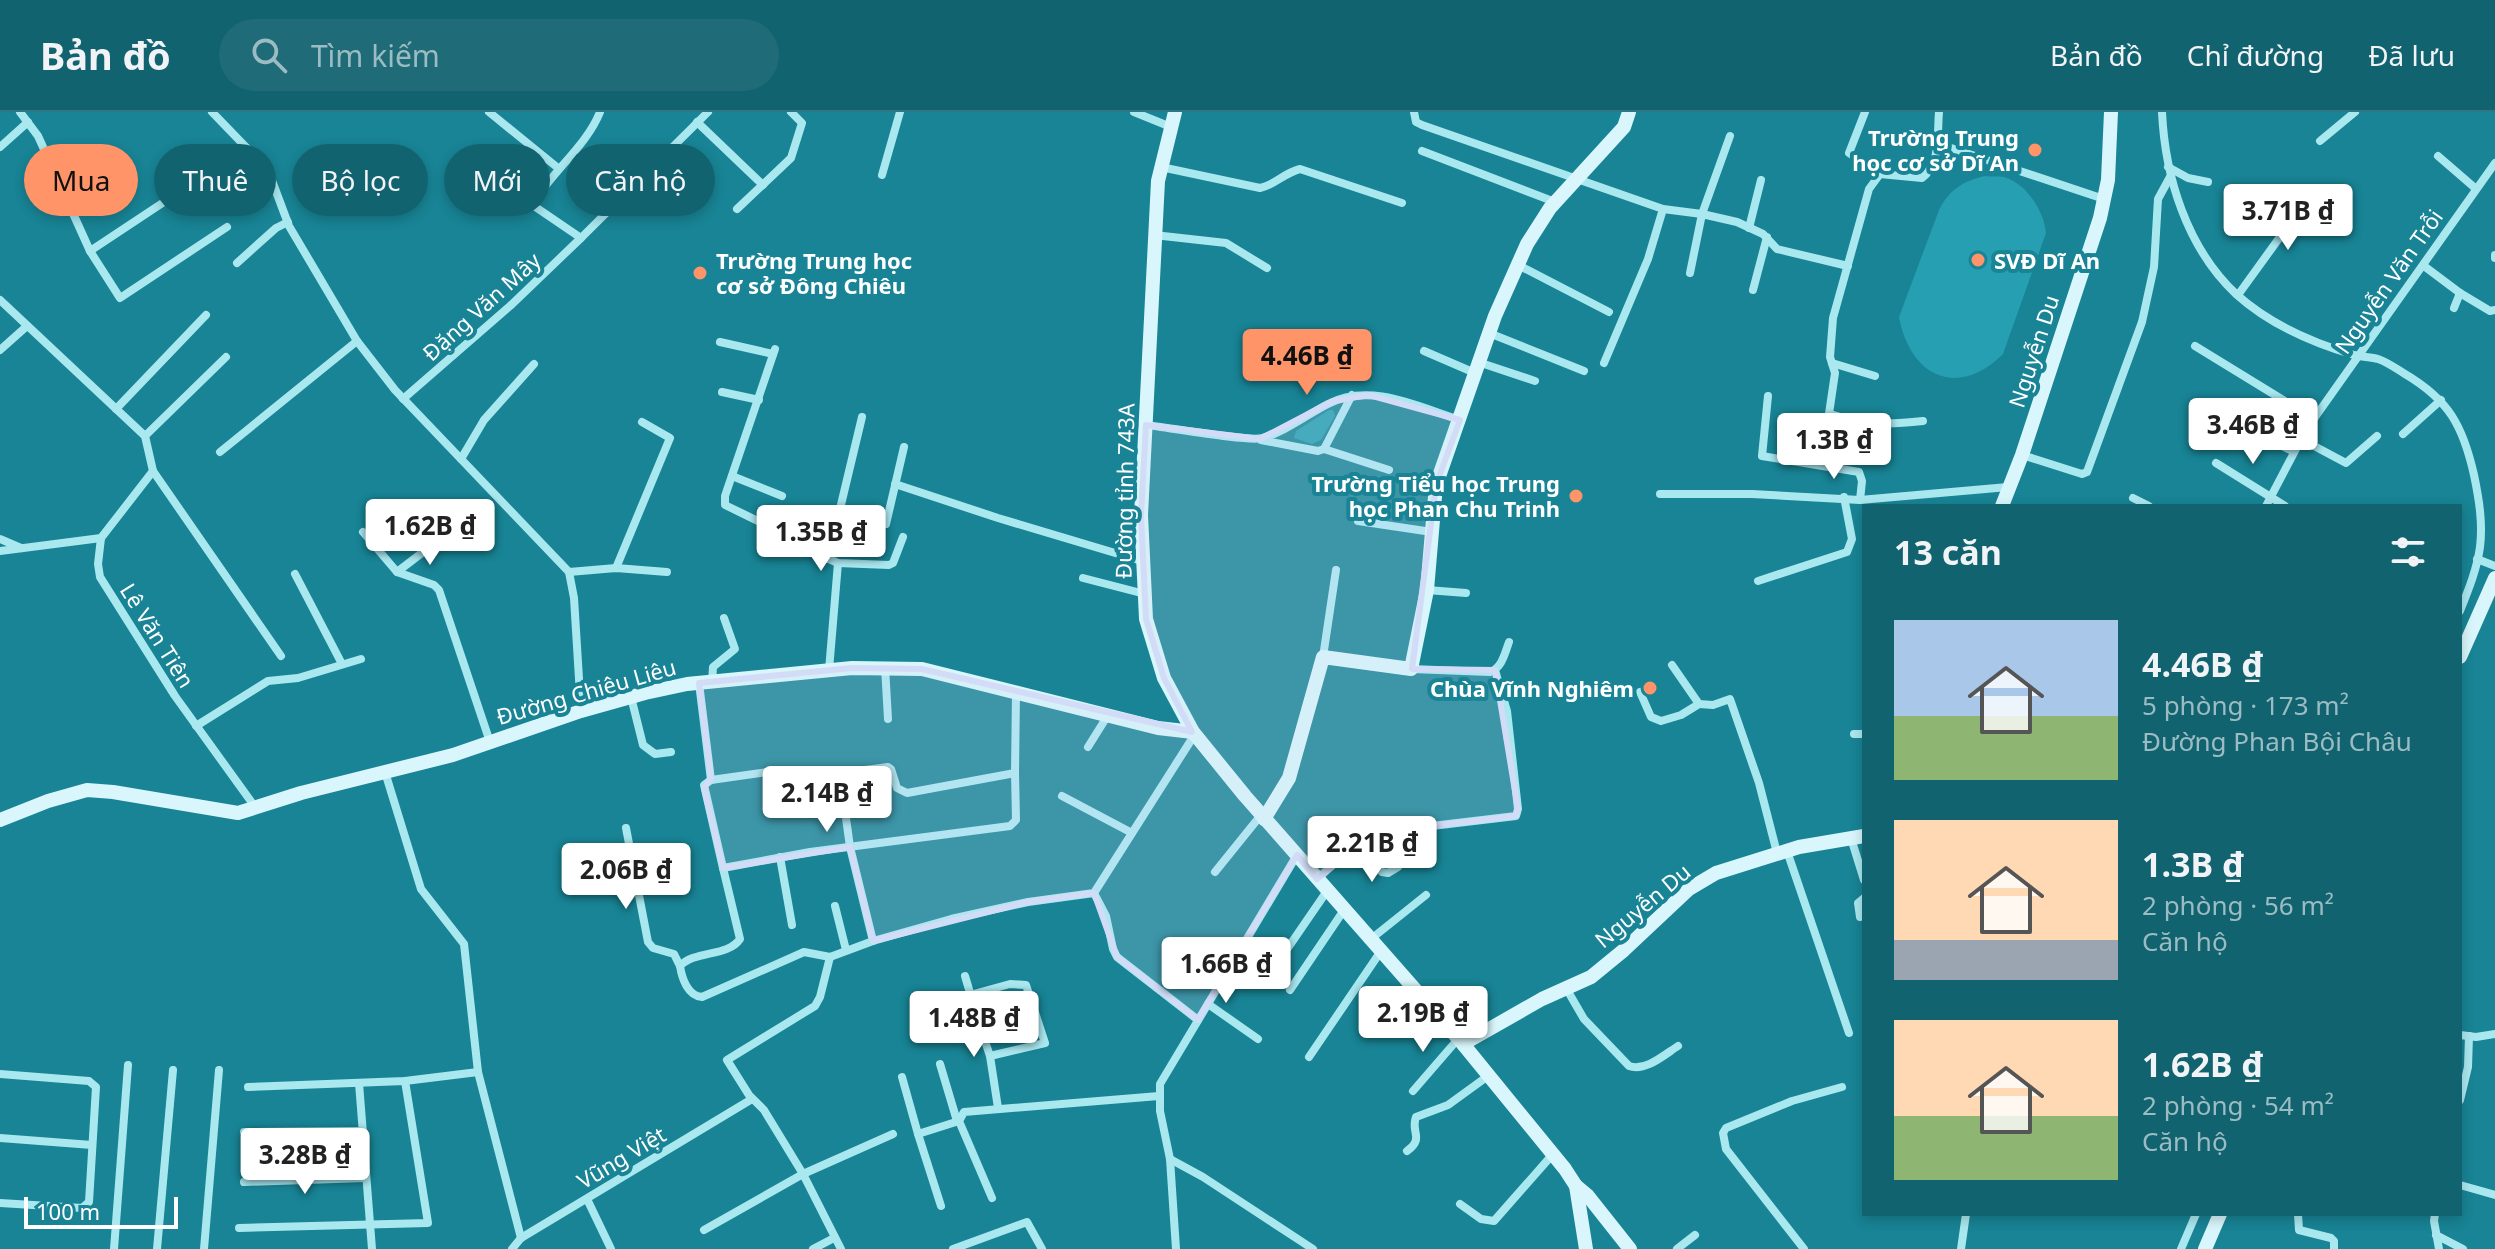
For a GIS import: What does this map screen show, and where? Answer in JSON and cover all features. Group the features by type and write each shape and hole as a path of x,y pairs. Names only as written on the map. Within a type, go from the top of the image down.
{"street":[{"path":"20,112 38,136 90,251 120,298 227,227"},
{"path":"212,112 268,170 288,222 357,341 403,399 569,572 574,598 581,711"},
{"path":"489,112 558,168"},
{"path":"581,238 534,206 536,198 558,168 594,126 600,112"},
{"name":"Đặng Văn Mây","path":"403,399 510,306 708,112"},
{"path":"737,209 791,158 802,123 791,112"},
{"path":"882,175 900,112"},
{"path":"1134,112 1173,119"},
{"path":"1414,112 1416,122 1422,125 1663,209 1702,214 1749,228 1767,237 1773,246 1782,251 1848,266"},
{"path":"1411,669 1427,590 1436,485 1489,333 1527,244 1555,202 1624,127 1629,112"},
{"path":"1865,112 1849,153 1880,174 1922,178 1931,171 1934,163 1939,112"},
{"name":"Nguyễn Du","path":"2003,504 2022,455 2100,218 2111,112"},
{"path":"2162,112 2168,167 2180,208 2210,263 2238,295 2291,330 2318,343 2377,359 2423,384 2441,400 2457,422 2467,443 2481,522 2477,559 2462,606"},
{"path":"2320,141 2355,112"},
{"name":"Đường tỉnh 743A","path":"1173,119 1161,167 1154,235 1141,515 1149,635 1159,666 1194,733 1262,817 1460,1041 1553,1154 1576,1186 1586,1249"},
{"path":"0,147 28,122"},
{"path":"697,122 763,185"},
{"path":"1690,273 1702,214 1730,136"},
{"path":"1936,143 2104,199"},
{"path":"1422,151 1555,202"},
{"path":"2438,156 2475,188"},
{"name":"Nguyễn Văn Trỗi","path":"2268,502 2314,419 2495,163"},
{"path":"1161,167 1260,188 1270,186 1287,172 1300,169 1402,203"},
{"path":"2168,167 2188,178 2208,182"},
{"path":"1826,434 1835,373 1832,363 1833,318 1869,189 1880,174"},
{"path":"2022,455 2082,474 2087,472 2142,322 2154,267 2158,199 2170,177"},
{"path":"1749,228 1761,180"},
{"path":"2238,295 2314,190"},
{"path":"90,251 154,209"},
{"path":"1604,363 1648,259 1663,209"},
{"path":"237,263 276,228 288,222"},
{"path":"1154,235 1226,243 1267,268"},
{"path":"1753,290 1767,237"},
{"path":"1518,265 1609,312"},
{"path":"2424,266 2460,293 2490,311 2495,310"},
{"path":"2454,308 2460,293"},
{"path":"0,300 145,436 153,471 281,656"},
{"path":"116,409 206,315"},
{"path":"0,350 27,326"},
{"path":"1489,333 1584,371"},
{"path":"220,452 357,341"},
{"path":"720,342 774,351 724,501 728,508 838,563 889,565 893,563 903,537"},
{"path":"2195,346 2314,419"},
{"path":"1424,351 1535,381"},
{"path":"145,436 226,357"},
{"path":"1832,363 1875,376"},
{"path":"461,459 484,420 534,364"},
{"path":"722,392 759,400"},
{"path":"1260,439 1333,401 1352,395 1384,396 1460,420"},
{"path":"1324,449 1352,395"},
{"path":"1768,396 1762,456 1859,472 1862,481 1860,500"},
{"path":"2403,434 2441,400"},
{"path":"1830,414 1858,423 1880,425 1923,421"},
{"path":"828,559 862,417"},
{"path":"2234,421 2294,452"},
{"path":"616,568 670,438 642,422"},
{"path":"1146,425 1260,439 1318,451 1324,449 1389,470"},
{"path":"2301,439 2346,463 2377,436"},
{"path":"886,524 904,447"},
{"path":"2216,463 2268,502"},
{"path":"0,551 101,538 153,471"},
{"path":"732,476 782,496"},
{"path":"895,484 1142,561"},
{"path":"1660,494 1844,497 1860,500 2008,487"},
{"path":"1758,581 1847,552 1852,539 1844,497"},
{"path":"2133,498 2145,504"},
{"path":"371,542 417,507"},
{"path":"1358,521 1432,532"},
{"path":"363,532 397,572 434,585 439,590 490,742"},
{"path":"397,572 444,536"},
{"name":"Lê Văn Tiên","path":"101,538 100,577 196,726 255,807"},
{"path":"0,539 22,548"},
{"path":"2477,559 2495,566"},
{"path":"829,670 838,563"},
{"path":"569,572 616,568 667,572"},
{"path":"1215,872 1262,817 1289,778 1323,657 1336,570"},
{"path":"295,574 342,664"},
{"path":"1083,578 1145,594"},
{"path":"2462,652 2495,578"},
{"path":"2462,579 2471,582"},
{"path":"1427,590 1466,593"},
{"path":"711,780 705,683 713,667 735,649 724,618"},
{"path":"1317,879 1373,833 1516,816 1518,809 1507,711 1495,670 1509,642"},
{"path":"1323,657 1411,669 1495,670"},
{"path":"196,726 268,681 298,678 361,659"},
{"path":"1672,665 1691,698 1699,704 1713,705 1730,699 1849,1033"},
{"path":"885,667 888,719"},
{"name":"Đường Chiêu Liêu","path":"0,820 87,790 238,813 490,742 631,697 705,683 829,670 922,669 1158,728 1194,733"},
{"path":"723,868 780,857 1010,826 1016,820 1016,691"},
{"path":"1640,692 1651,717 1661,721 1681,715 1699,704"},
{"path":"631,697 643,745 655,754 671,752"},
{"path":"1088,747 1108,715"},
{"path":"626,828 648,942 653,948 673,953 691,994 702,997 797,954 810,951 830,957 873,941 1028,902 1094,893 1194,733"},
{"path":"1854,734 1862,734"},
{"path":"811,777 888,767 897,788 907,793 1015,773"},
{"path":"680,966 687,960 738,943 740,935 704,785 711,780 781,770"},
{"path":"385,772 421,889 464,944 478,1072 521,1238"},
{"path":"1062,796 1132,833"},
{"path":"845,811 850,847 873,941"},
{"path":"803,813 863,811"},
{"path":"1858,837 1862,866"},
{"name":"Nguyễn Du","path":"1413,1091 1460,1041 1591,977 1689,889 1716,873 1782,852 1858,837"},
{"path":"1356,847 1382,872 1388,873 1398,867"},
{"path":"1176,1249 1170,1159 1159,1096 1165,1073 1297,855"},
{"path":"780,857 792,925"},
{"path":"1281,958 1327,891"},
{"path":"1094,893 1106,916 1117,957 1198,1020"},
{"path":"1371,939 1426,895"},
{"path":"1860,917 1858,903 1862,900"},
{"path":"835,906 846,950"},
{"path":"1290,990 1344,910"},
{"path":"1309,1057 1381,951"},
{"path":"830,957 815,1006 727,1060 752,1099 764,1110 803,1174 841,1249"},
{"path":"965,976 990,1056 998,1108"},
{"path":"970,995 1010,984 1029,988 1045,1043 990,1056"},
{"path":"1565,988 1584,1019 1629,1066 1644,1066 1678,1046"},
{"path":"1208,1004 1258,1039"},
{"path":"2462,1092 2468,1067 2465,1036 2495,1034"},
{"path":"940,1064 958,1122 992,1198"},
{"path":"114,1249 128,1065"},
{"path":"157,1249 173,1070"},
{"path":"204,1249 219,1070"},
{"path":"248,1087 405,1081 478,1072"},
{"path":"0,1074 95,1084 89,1202 86,1206 0,1203"},
{"path":"1407,1151 1417,1140 1416,1117 1448,1105 1488,1076"},
{"path":"902,1077 941,1206"},
{"path":"239,1228 426,1224 429,1219 405,1081"},
{"path":"359,1083 372,1249"},
{"path":"1804,1249 1726,1149 1723,1133 1726,1128 1792,1101 1842,1087"},
{"path":"918,1134 958,1122 964,1112 1159,1096"},
{"name":"Vũng Việt","path":"512,1249 521,1238 752,1099"},
{"path":"244,1132 363,1131"},
{"path":"704,1230 803,1174 893,1134"},
{"path":"0,1138 92,1145"},
{"path":"1460,1204 1481,1219 1494,1221 1553,1154"},
{"path":"1170,1159 1313,1249"},
{"path":"244,1182 365,1178"},
{"path":"1576,1186 1588,1196 1630,1249"},
{"path":"2462,1186 2495,1195"},
{"path":"587,1199 611,1249"},
{"path":"1961,1249 1966,1216"},
{"path":"2181,1249 2195,1216"},
{"path":"2205,1249 2219,1216"},
{"path":"2298,1216 2299,1230 2331,1238 2334,1249"},
{"path":"2435,1216 2439,1249"},
{"path":"953,1249 1022,1222 1031,1225 1042,1249"},
{"path":"1677,1249 1695,1235"},
{"path":"2436,1235 2463,1249"},
{"path":"813,1249 834,1238"}],"highlighted area":[{"path":"1369,395 1460,420 1436,485 1412,669 1495,670 1518,809 1516,816 1373,833 1317,879 1297,855 1198,1020 1117,957 1094,893 1028,902 873,941 850,847 723,868 704,788 711,778 699,683 852,668 922,669 1192,732 1164,678 1146,619 1141,515 1146,425 1260,439 1333,401"}],"shaded area":[{"name":"SVĐ Dĩ An","path":"1984,176 2004,177 2020,185 2038,207 2046,233 2003,354 1986,368 1969,376 1953,378 1938,375 1925,367 1905,338 1899,317 1943,203 1957,187"},
{"path":"1333,410 1335,416 1321,440 1312,444 1294,438 1296,431"}],"place":[{"name":"Trường Trung học cơ sở Dĩ An","path":"2035,150"},
{"name":"SVĐ Dĩ An","path":"1978,260"},
{"name":"Trường Trung học cơ sở Đông Chiêu","path":"700,273"},
{"name":"Trường Tiểu học Trung học Phan Chu Trinh","path":"1576,496"},
{"name":"Chùa Vĩnh Nghiêm","path":"1650,688"}]}
